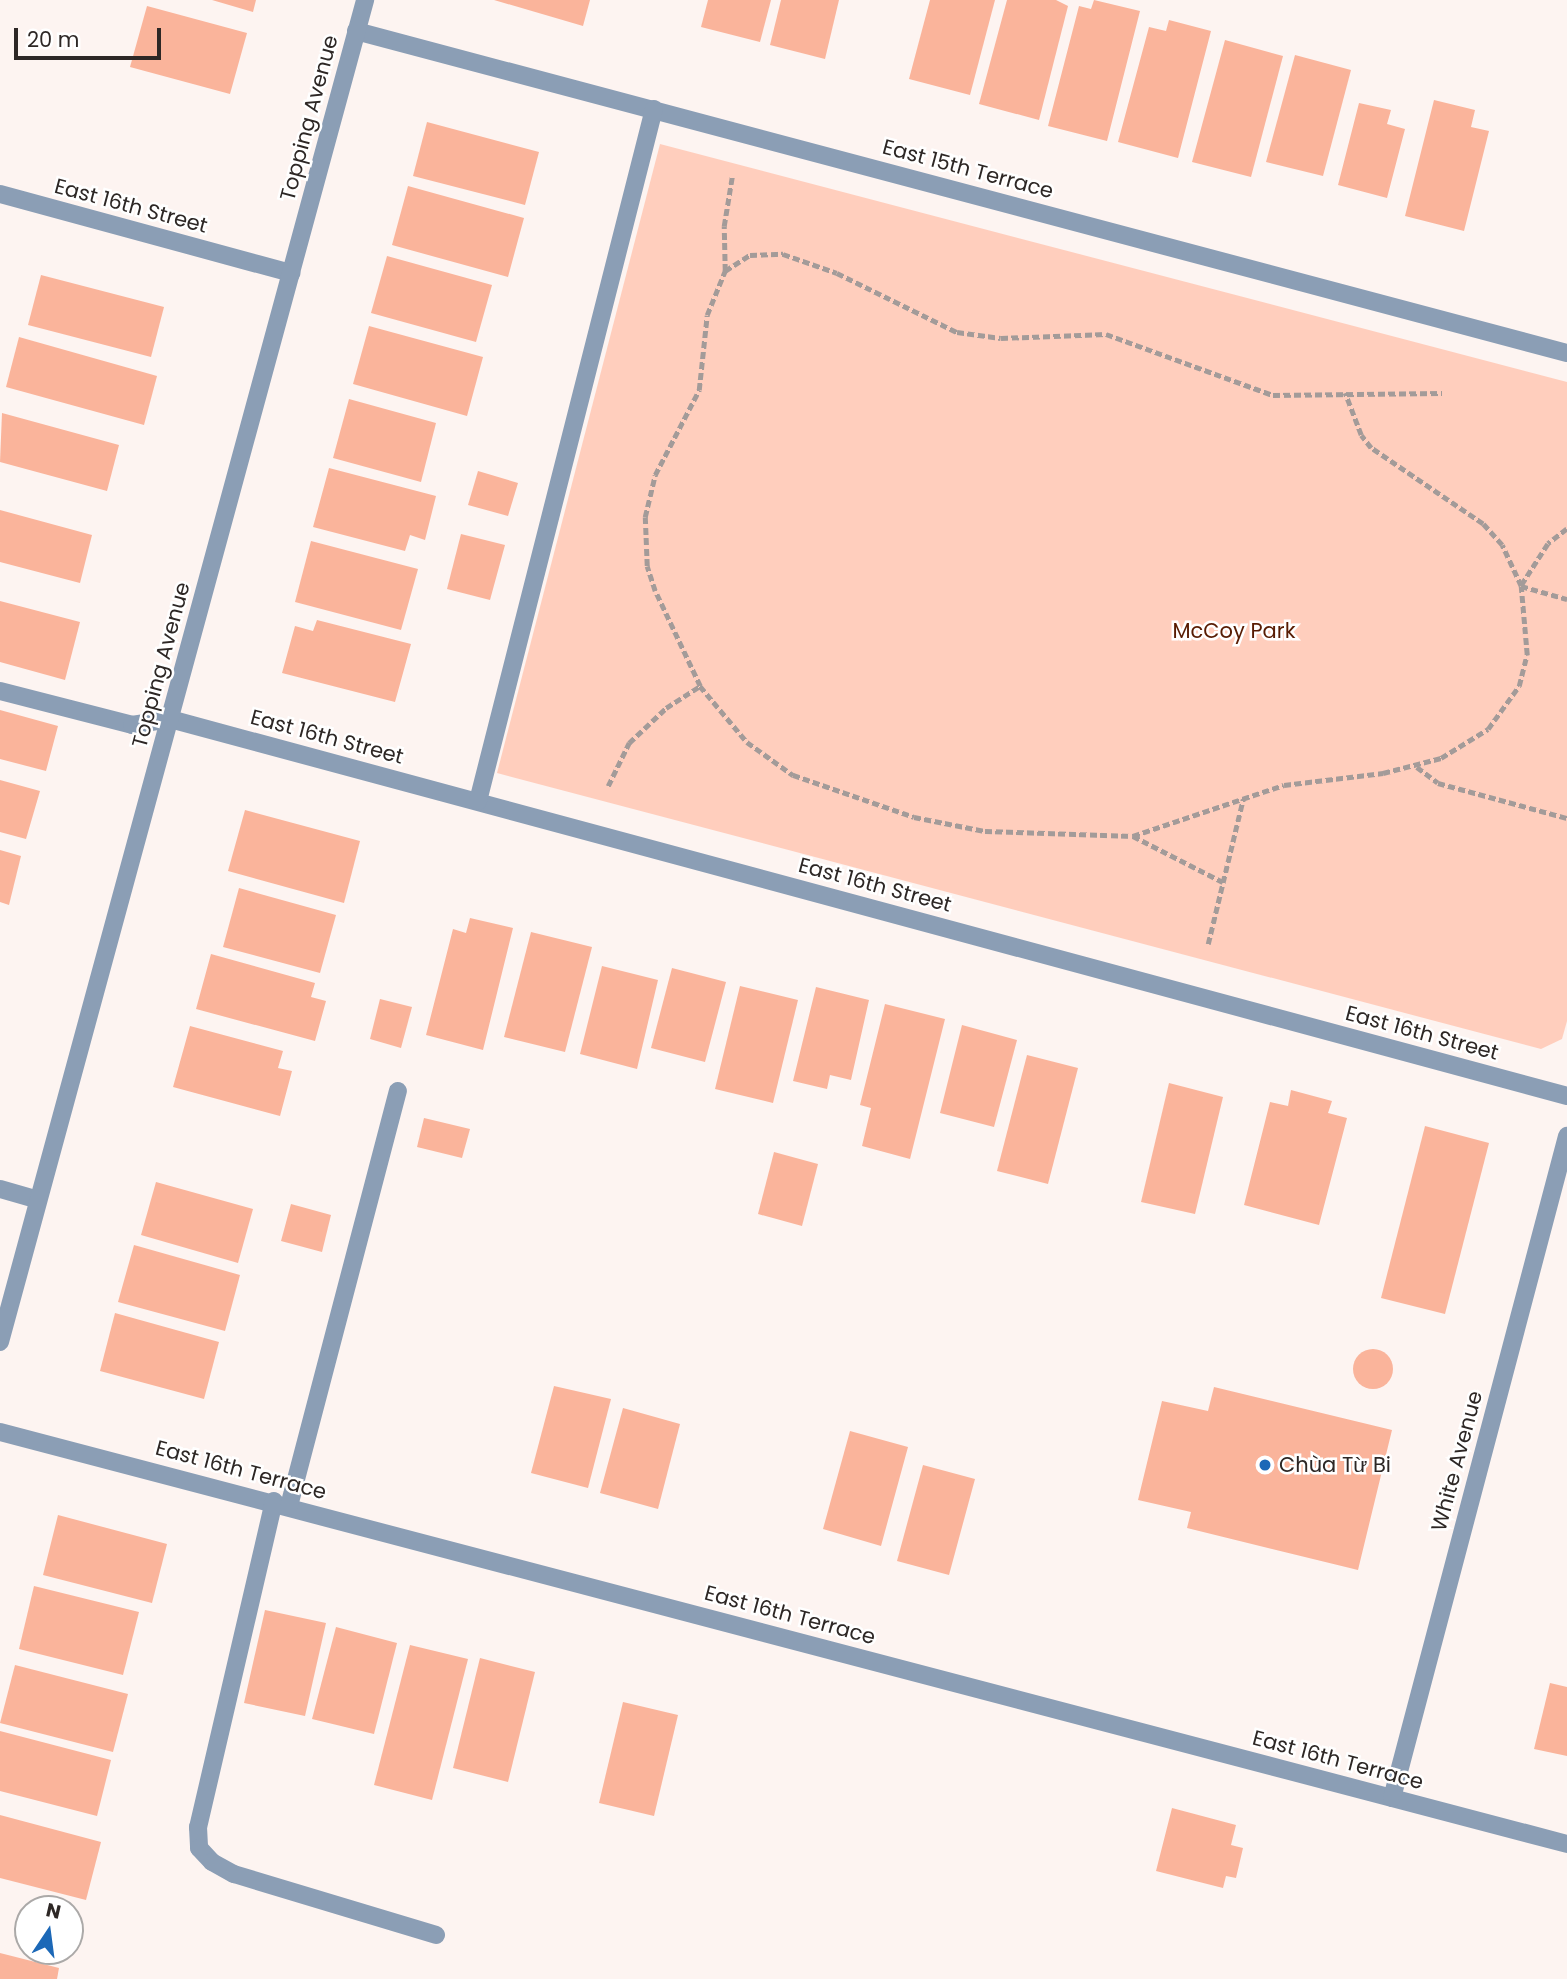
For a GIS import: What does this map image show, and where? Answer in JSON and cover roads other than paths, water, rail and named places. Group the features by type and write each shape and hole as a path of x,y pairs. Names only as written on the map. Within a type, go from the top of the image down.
{"street":[{"name":"Topping Avenue","path":"0,1342 36,1199 170,719 365,0"},
{"name":"East 15th Terrace","path":"356,31 1567,353"},
{"path":"478,801 654,109"},
{"name":"East 16th Street","path":"0,194 290,273"},
{"path":"0,691 131,725 170,719"},
{"name":"East 16th Street","path":"170,719 1567,1096"},
{"path":"398,1091 281,1504 198,1827 199,1847 212,1862 234,1874 436,1935"},
{"name":"White Avenue","path":"1392,1798 1567,1136"},
{"path":"0,1189 36,1199"},
{"name":"East 16th Terrace","path":"0,1432 1567,1844"}],"place":[{"name":"Chùa Từ Bi","path":"1265,1465"}],"park label":[{"name":"McCoy Park","path":"1234,631"}]}
